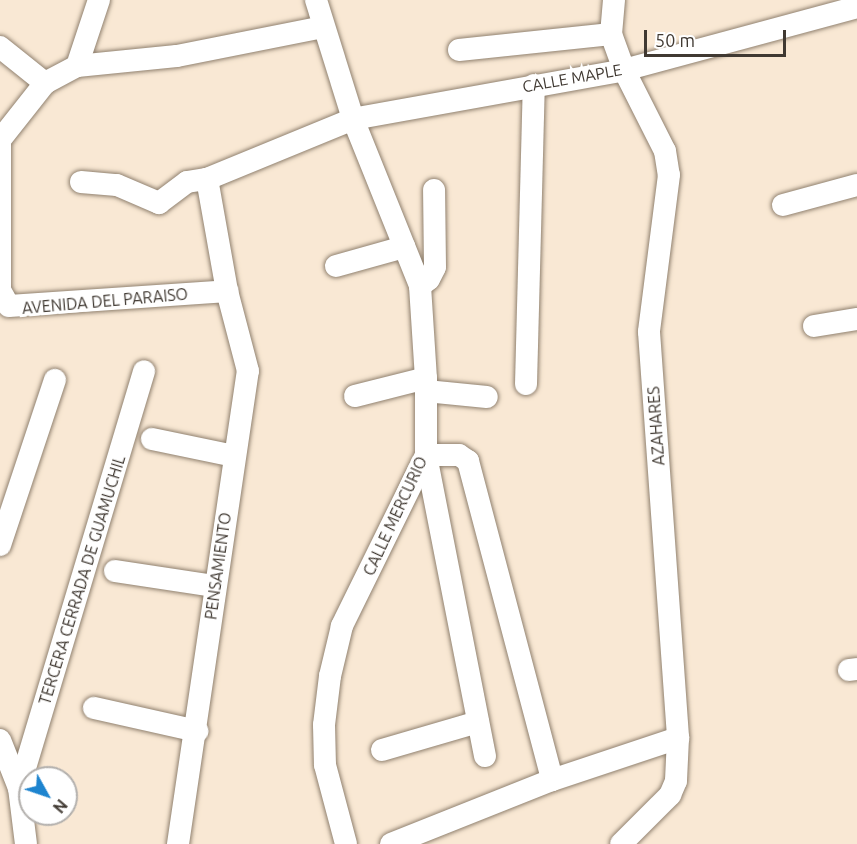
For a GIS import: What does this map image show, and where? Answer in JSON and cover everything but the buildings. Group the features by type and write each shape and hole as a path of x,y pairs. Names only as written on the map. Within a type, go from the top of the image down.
{"street":[{"path":"77,66 99,0"},
{"name":"CALLE MERCURIO","path":"316,0 353,119 420,286 426,384 426,455 342,626 330,676 324,725 325,765 346,844"},
{"name":"AZAHARES","path":"614,0 611,34 624,70 665,151 669,176 649,332 678,738 676,782 669,795 621,844"},
{"name":"CALLE MAPLE","path":"81,182 117,184 155,204 187,182 207,179 353,119 624,70 857,7"},
{"path":"0,140 45,83 77,66 177,56 323,27"},
{"path":"459,50 611,34"},
{"path":"0,47 45,83"},
{"path":"526,384 534,85"},
{"name":"AVENIDA DEL PARAISO","path":"0,140 0,290 9,306 227,291"},
{"name":"PENSAMIENTO","path":"178,844 197,731 214,586 248,371 227,291 207,179"},
{"path":"783,205 857,185"},
{"path":"420,286 429,279 435,267 434,190"},
{"path":"336,266 404,247"},
{"path":"814,326 857,319"},
{"name":"TERCERA CERRADA DE GUAMUCHIL","path":"26,766 144,371"},
{"path":"0,545 55,380"},
{"path":"355,396 426,384 487,397"},
{"path":"152,439 234,456"},
{"path":"485,756 426,455 459,455 468,461 552,780"},
{"path":"115,571 214,586"},
{"path":"94,708 197,731"},
{"path":"382,750 478,722"},
{"path":"392,844 552,780 678,738"},
{"path":"0,740 18,785"},
{"path":"24,826 26,844"}]}
